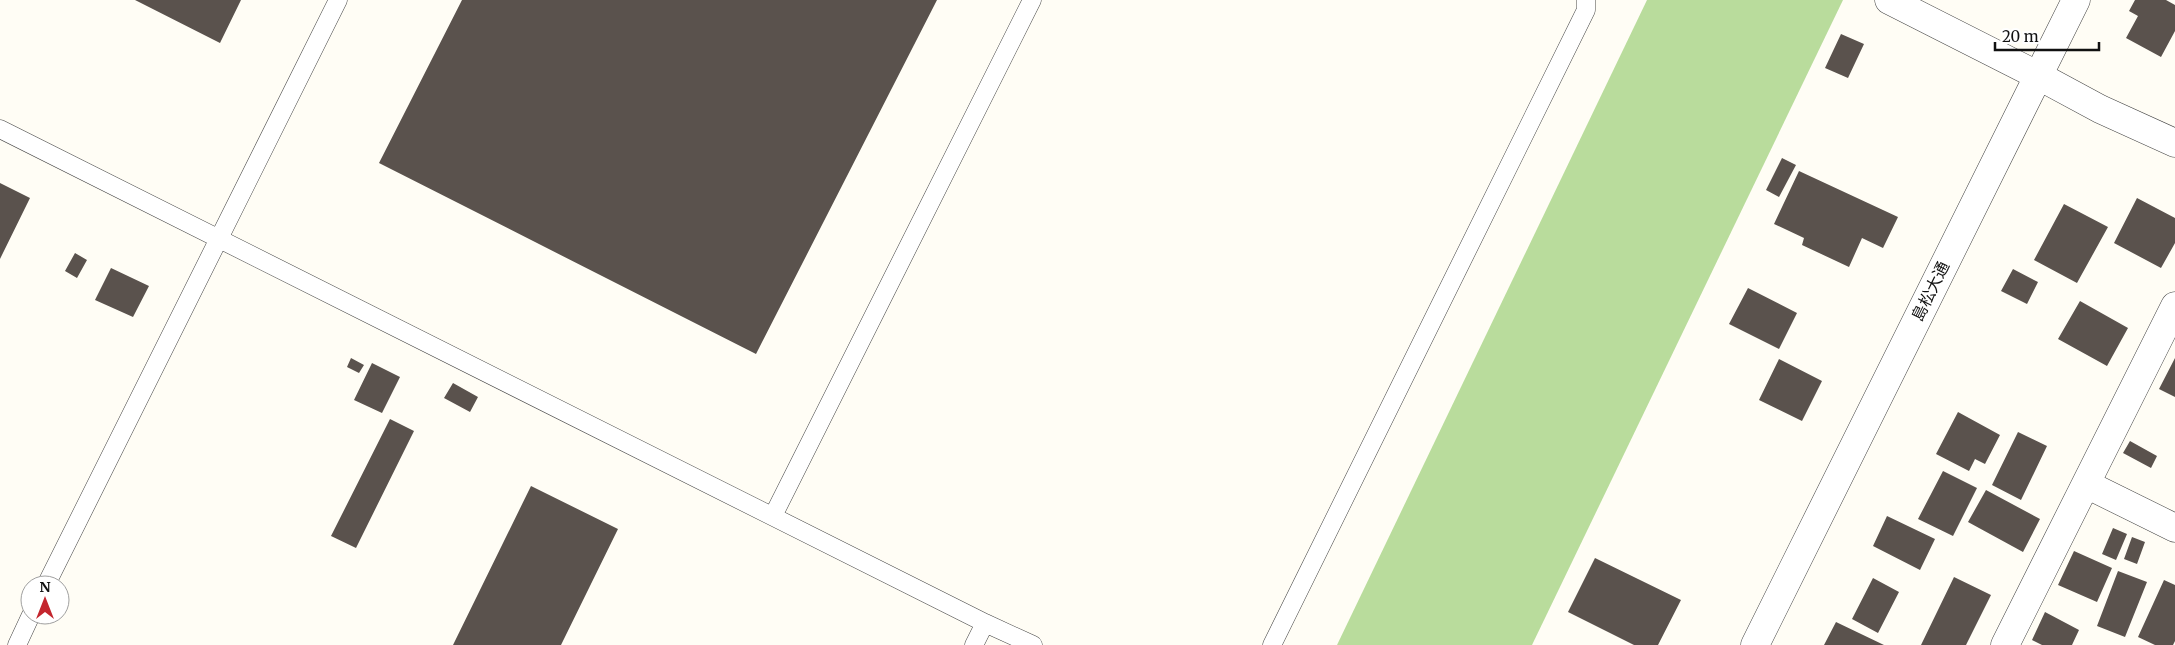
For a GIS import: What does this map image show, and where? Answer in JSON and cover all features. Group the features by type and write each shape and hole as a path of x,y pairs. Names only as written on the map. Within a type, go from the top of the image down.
{"street":[{"path":"1889,0 2038,75 2100,109 2175,143"},
{"name":"島松大通","path":"1755,645 2076,0"},
{"path":"2005,645 2175,306"},
{"path":"2086,484 2175,528"}],"lane":[{"path":"51,575 338,0"},
{"path":"773,516 1032,0"},
{"path":"1272,645 1586,10 1586,0"},
{"path":"0,129 985,623 1033,645"},
{"path":"974,645 985,623"},
{"path":"17,645 26,625"}],"green space":[{"path":"1647,0 1843,0 1532,645 1337,645"}],"building":[{"path":"135,0 241,0 220,43"},
{"path":"462,0 937,0 756,354 379,163"},
{"path":"2135,0 2166,0 2175,5 2175,31 2161,57 2126,38 2138,16 2129,11"},
{"path":"1841,34 1864,44 1848,78 1825,68"},
{"path":"1782,158 1796,165 1779,197 1766,190"},
{"path":"1799,171 1898,217 1883,248 1862,238 1849,267 1802,245 1804,238 1774,224"},
{"path":"0,183 30,198 0,259"},
{"path":"2137,198 2175,218 2175,243 2161,268 2114,243"},
{"path":"2064,204 2108,227 2077,283 2034,260"},
{"path":"75,253 87,260 77,278 65,271"},
{"path":"111,268 149,286 133,317 95,300"},
{"path":"2013,269 2038,282 2027,304 2001,291"},
{"path":"1748,288 1797,313 1779,349 1729,324"},
{"path":"2080,301 2128,328 2107,366 2058,339"},
{"path":"351,358 364,365 359,373 347,367"},
{"path":"2175,358 2175,397 2159,389"},
{"path":"1779,359 1822,381 1802,421 1759,400"},
{"path":"372,363 400,377 382,413 354,400"},
{"path":"453,383 478,397 470,412 444,398"},
{"path":"1958,412 2000,435 1985,464 1975,459 1969,471 1936,454"},
{"path":"390,419 414,431 356,548 331,536"},
{"path":"2018,432 2047,446 2021,500 1992,485"},
{"path":"2130,441 2157,456 2151,468 2123,453"},
{"path":"1943,471 1977,488 1953,536 1918,519"},
{"path":"531,486 618,529 561,645 453,645"},
{"path":"1986,490 2040,519 2023,552 1968,522"},
{"path":"1887,516 1935,539 1920,570 1873,546"},
{"path":"2113,528 2127,534 2116,560 2102,554"},
{"path":"2132,537 2145,542 2137,564 2124,559"},
{"path":"2074,551 2112,568 2097,602 2058,585"},
{"path":"1595,558 1681,600 1658,645 1634,645 1568,612"},
{"path":"2118,571 2147,582 2125,637 2097,626"},
{"path":"1954,577 1991,595 1966,645 1921,645"},
{"path":"1873,578 1899,592 1878,633 1852,619"},
{"path":"2164,580 2175,585 2175,641 2173,645 2155,645 2138,637"},
{"path":"2045,612 2079,630 2072,645 2042,645 2032,640"},
{"path":"1836,622 1884,645 1824,645"}]}
